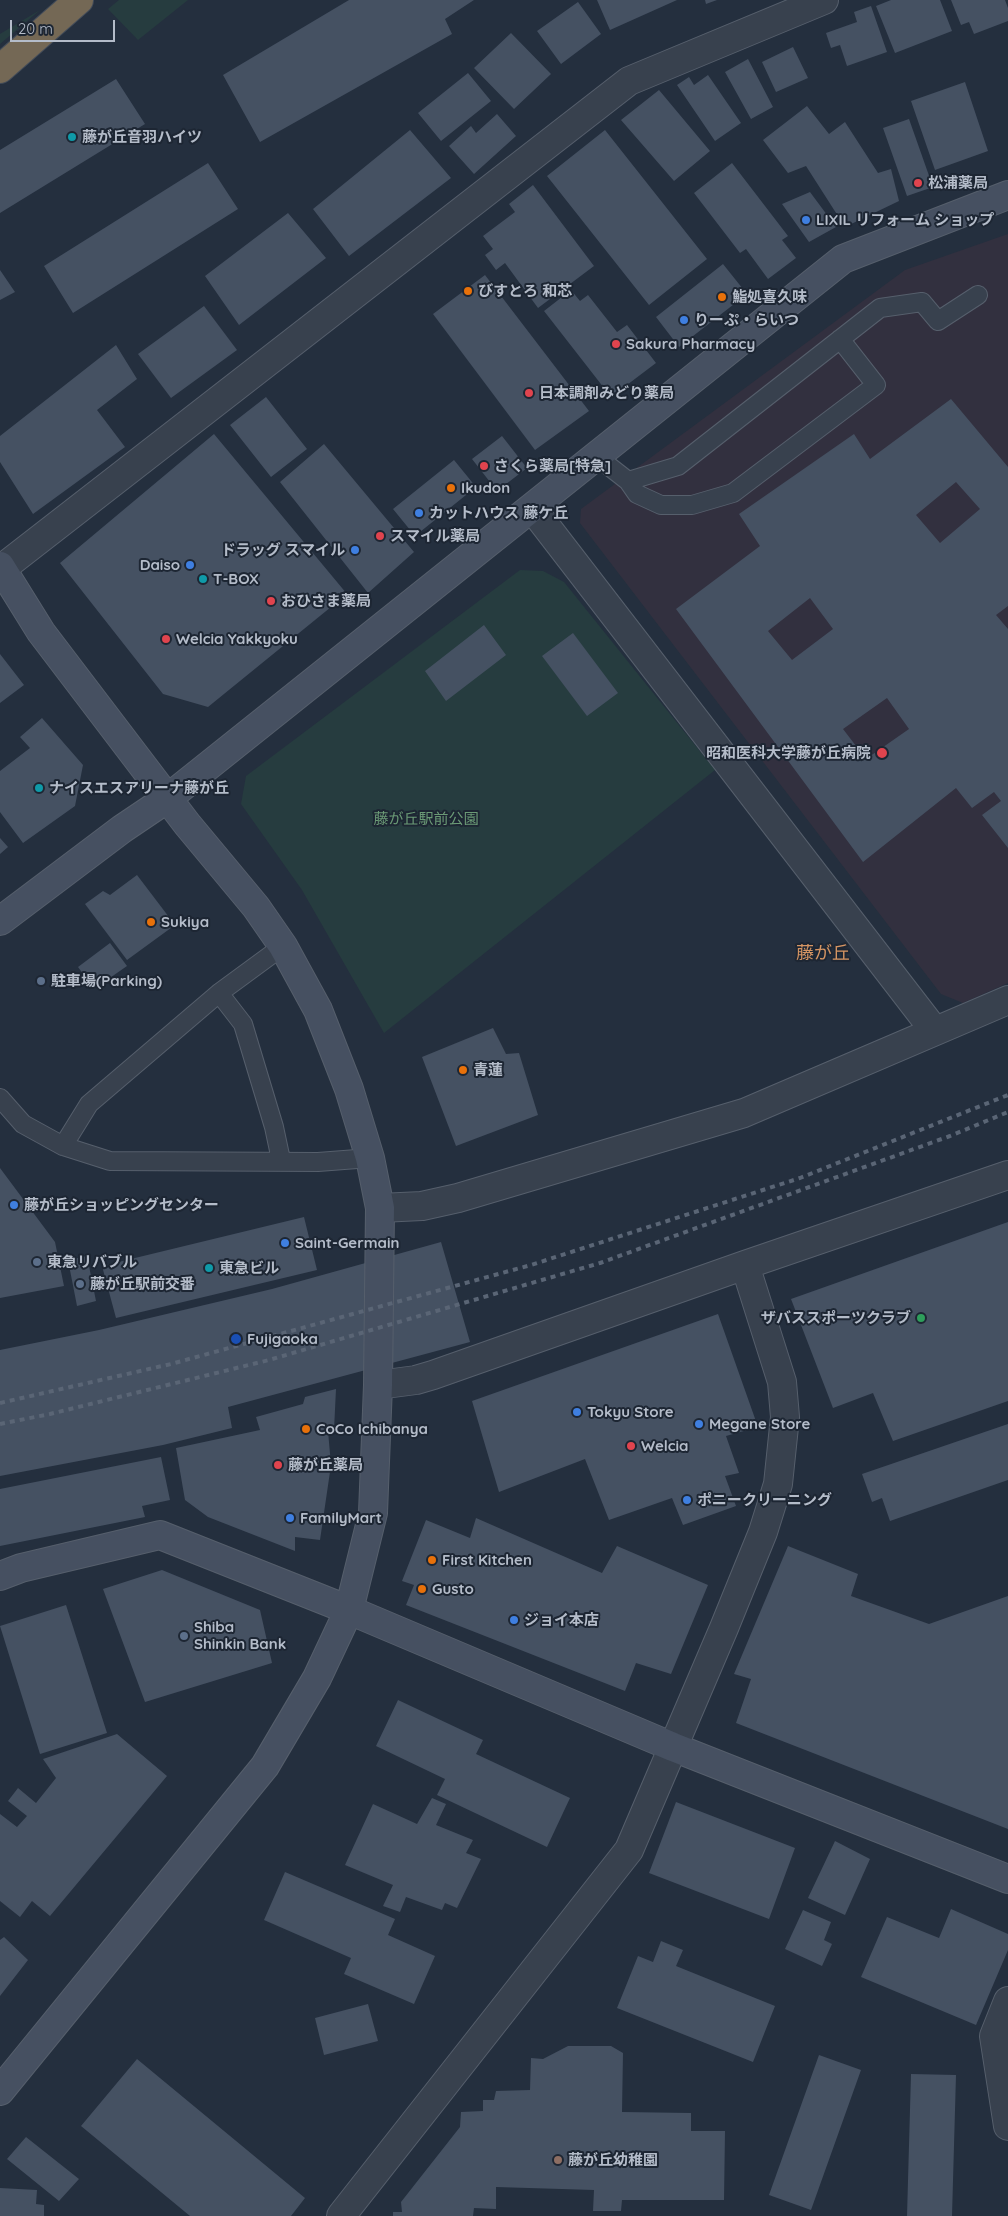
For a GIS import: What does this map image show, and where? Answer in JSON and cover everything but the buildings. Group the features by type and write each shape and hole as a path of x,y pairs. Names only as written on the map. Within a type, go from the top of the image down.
{"highway":[{"path":"0,69 80,0"}],"street":[{"path":"0,2091 265,1766 317,1678 350,1610 373,1513 378,1385 380,1208 370,1158 348,1089 318,1010 283,946 256,907 187,824 42,632 0,568 629,81 807,3"},
{"path":"0,921 168,798 843,259 1008,195"},
{"path":"532,508 934,1030"},
{"path":"380,1208 422,1206 458,1198 744,1113 934,1030 1008,1000"},
{"path":"378,1385 416,1380 433,1375 1008,1175"},
{"path":"341,2216 629,1850 728,1619 762,1532 778,1484 785,1417 782,1382 745,1265"},
{"path":"0,1576 22,1568 160,1535 350,1610 673,1747 1008,1879"},
{"path":"1008,2001 994,2036 1008,2126"}],"lane":[{"path":"628,481 678,466 880,308 922,302 938,321 978,296"},
{"path":"596,456 628,481 636,494 661,505 692,505 733,493 876,385 840,339"},
{"path":"63,1146 88,1104 219,993 283,946"},
{"path":"219,993 243,1024 274,1127 280,1160"},
{"path":"0,1098 23,1124 63,1146 110,1161 280,1160 318,1162 370,1158"}],"shaded area":[{"name":"昭和医科大学藤が丘病院","path":"1008,234 1008,983 963,1003 941,994 580,523 581,509 905,270"}],"green space":[{"path":"119,0 188,0 138,40 108,9"},
{"path":"40,10 0,44 0,34"},
{"name":"藤が丘駅前公園","path":"520,570 543,571 564,582 715,770 384,1033 302,890 241,804 246,776"}],"railway":[{"path":"0,1403 171,1364 531,1265 800,1178 1008,1095"},
{"path":"0,1424 50,1414 269,1360 600,1263 950,1136 1008,1112"}],"place":[{"name":"藤が丘音羽ハイツ","path":"72,137"},
{"name":"松浦薬局","path":"918,183"},
{"name":"LIXIL リフォーム ショップ","path":"806,220"},
{"name":"びすとろ 和芯","path":"468,291"},
{"name":"鮨処喜久味","path":"722,297"},
{"name":"りーぷ・らいつ","path":"684,320"},
{"name":"Sakura Pharmacy","path":"616,344"},
{"name":"日本調剤みどり薬局","path":"529,393"},
{"name":"さくら薬局[特急]","path":"484,466"},
{"name":"Ikudon","path":"451,488"},
{"name":"カットハウス 藤ケ丘","path":"419,513"},
{"name":"スマイル薬局","path":"380,536"},
{"name":"ドラッグ スマイル","path":"355,550"},
{"name":"Daiso","path":"190,565"},
{"name":"T-BOX","path":"203,579"},
{"name":"おひさま薬局","path":"271,601"},
{"name":"Welcia Yakkyoku","path":"166,639"},
{"name":"昭和医科大学藤が丘病院","path":"882,753"},
{"name":"ナイスエスアリーナ藤が丘","path":"39,788"},
{"name":"Sukiya","path":"151,922"},
{"name":"駐車場(Parking)","path":"41,981"},
{"name":"青蓮","path":"463,1070"},
{"name":"藤が丘ショッピングセンター","path":"14,1205"},
{"name":"Saint-Germain","path":"285,1243"},
{"name":"東急リバブル","path":"37,1262"},
{"name":"東急ビル","path":"209,1268"},
{"name":"藤が丘駅前交番","path":"80,1284"},
{"name":"ザバススポーツクラブ","path":"921,1318"},
{"name":"Fujigaoka","path":"236,1339"},
{"name":"Tokyu Store","path":"577,1412"},
{"name":"Megane Store","path":"699,1424"},
{"name":"CoCo Ichibanya","path":"306,1429"},
{"name":"Welcia","path":"631,1446"},
{"name":"藤が丘薬局","path":"278,1465"},
{"name":"ポニークリーニング","path":"687,1500"},
{"name":"FamilyMart","path":"290,1518"},
{"name":"First Kitchen","path":"432,1560"},
{"name":"Gusto","path":"422,1589"},
{"name":"ジョイ本店","path":"514,1620"},
{"name":"Shiba Shinkin Bank","path":"184,1636"},
{"name":"藤が丘幼稚園","path":"558,2160"}],"district":[{"name":"藤が丘","path":"823,954"}]}
